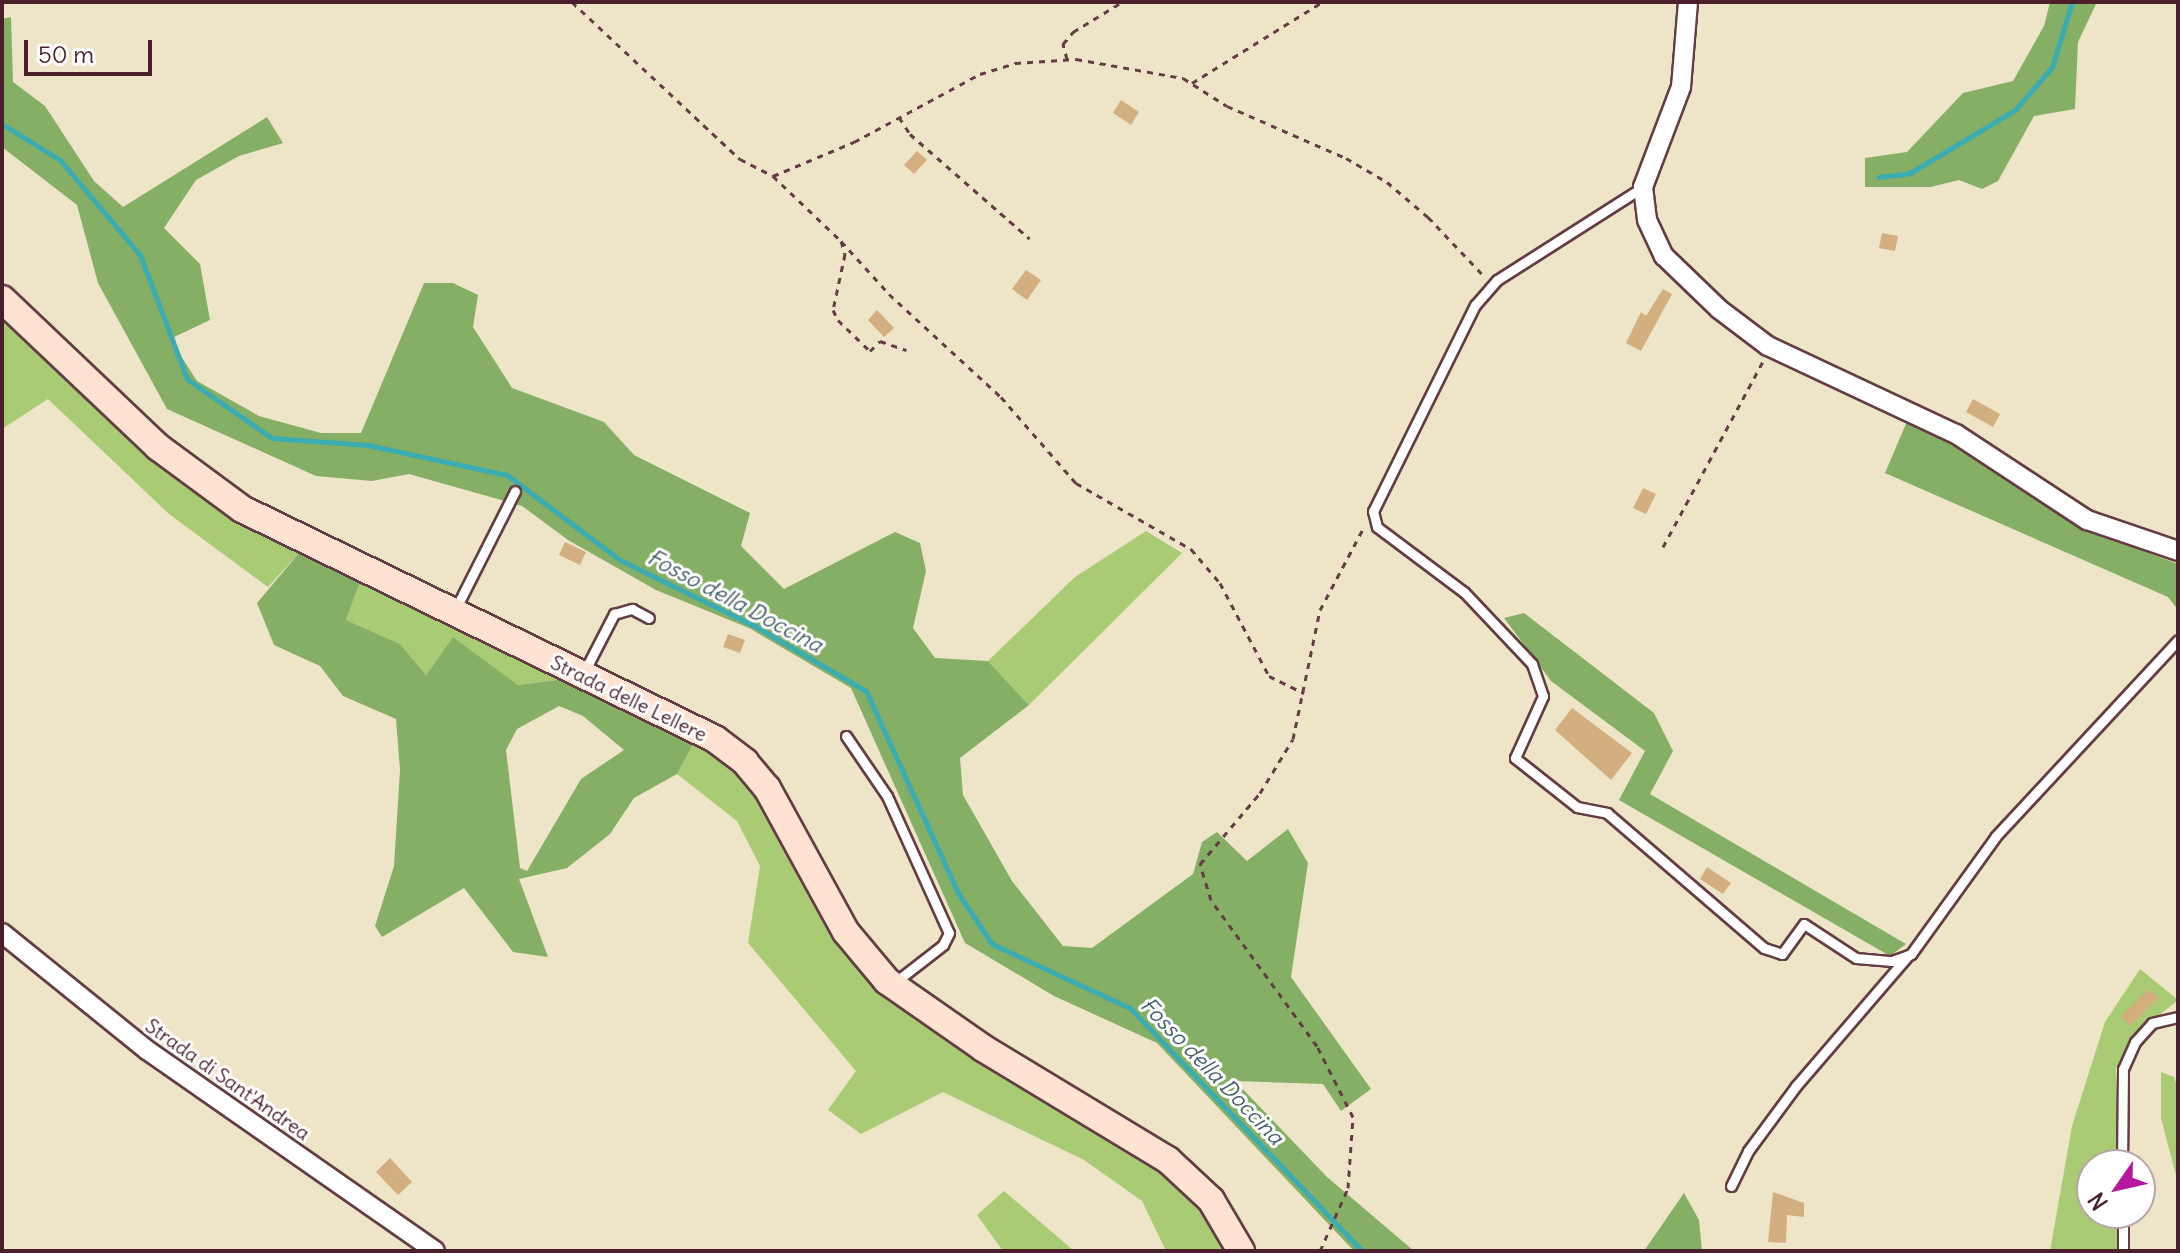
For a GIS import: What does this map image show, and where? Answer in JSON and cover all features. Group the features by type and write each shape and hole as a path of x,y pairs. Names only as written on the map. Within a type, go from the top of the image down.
{"street":[{"path":"1688,2 1681,87 1643,187 1647,220 1664,256 1719,309 1771,347 1956,434 2087,520 2178,551"},
{"name":"Strada delle Lellere","path":"2,299 190,475 289,534 715,739 745,762 792,830 846,932 892,985 983,1048 1168,1160 1211,1200 1241,1251"},
{"name":"Strada di Sant'Andrea","path":"2,933 158,1058 435,1251"}],"lane":[{"path":"1643,187 1497,280 1475,305 1373,511 1377,527 1464,592 1532,664 1543,696 1515,758 1577,807 1607,813 1764,948 1782,954 1804,924 1856,958 1892,961 1911,954"},
{"path":"453,613 515,491"},
{"path":"582,677 614,614 632,609 649,618"},
{"path":"1731,1186 1748,1151 1796,1086 1911,954 1996,836 2178,640"},
{"path":"846,736 887,796 949,933 943,945 892,985"},
{"path":"2122,1149 2123,1069 2135,1042 2152,1023 2178,1017"},
{"path":"2123,1229 2123,1251"}],"path":[{"path":"572,2 740,159 773,176 841,241 889,294 1001,397 1076,483 1191,549 1220,583 1269,676 1304,693"},
{"path":"1067,59 1063,44 1073,32 1122,2"},
{"path":"1192,83 1322,2"},
{"path":"773,176 899,117 980,74 1015,63 1067,59 1156,71 1192,83 1227,106 1387,182 1428,217 1481,275 1497,280"},
{"path":"899,117 910,134 1030,239"},
{"path":"841,241 845,254 833,310 838,320 870,351 880,341 906,350"},
{"path":"1663,547 1771,347"},
{"path":"1320,1251 1348,1188 1353,1117 1317,1046 1211,900 1200,864 1260,793 1293,739 1304,693 1304,669 1320,610 1373,511"}],"green space":[{"path":"2050,2 2097,2 2078,42 2075,109 2034,116 1998,181 1982,189 1959,180 1931,187 1865,187 1865,158 1907,152 1963,93 2013,81 2044,26"},
{"path":"11,17 13,82 45,106 94,181 123,207 267,117 283,143 239,156 196,180 164,228 200,264 210,320 170,339 197,381 259,416 321,433 361,433 424,283 453,283 478,295 473,327 512,388 604,422 634,455 750,513 741,546 784,589 895,532 920,543 926,571 913,628 935,658 988,661 1029,705 960,758 963,795 1012,881 1063,946 1092,948 1193,874 1202,842 1217,832 1247,861 1288,829 1308,863 1291,977 1371,1089 1341,1111 1323,1084 1235,1081 1327,1177 1414,1251 1354,1251 1157,1043 1054,996 965,943 851,688 749,628 656,590 568,540 522,506 409,474 372,481 316,476 167,409 98,283 77,205 2,147 2,19"},
{"path":"2,314 160,463 203,497 299,553 268,587 169,514 48,399 2,429"},
{"path":"1908,419 1958,444 2082,528 2178,564 2178,610 2168,597 1885,473"},
{"path":"1146,531 1182,553 1029,705 988,661 1075,577"},
{"path":"299,553 360,582 346,620 400,644 426,675 453,637 518,685 564,679 694,743 677,774 634,798 610,834 567,868 519,879 548,957 513,952 464,888 382,937 375,926 394,866 400,770 396,719 343,696 320,666 274,645 257,603","holes":["559,706 583,716 624,750 581,779 527,871 520,868 506,750 517,729"]},
{"path":"360,582 564,679 518,685 453,637 426,675 400,644 346,620"},
{"path":"1524,613 1654,713 1673,751 1650,794 1906,944 1890,956 1619,800 1645,751 1551,681 1504,618"},
{"path":"694,743 723,757 766,807 818,909 881,993 1177,1179 1230,1251 1166,1251 1142,1201 1084,1160 943,1092 861,1134 828,1110 856,1071 748,943 760,866 737,821 677,774"},
{"path":"2140,969 2178,1000 2133,1036 2116,1068 2116,1149 2076,1149 2076,1229 2117,1229 2117,1251 2050,1251 2072,1126 2105,1022"},
{"path":"2161,1072 2174,1077 2178,1088 2178,1183 2161,1118"},
{"path":"1004,1191 1073,1251 1003,1251 977,1215"},
{"path":"1684,1193 1699,1220 1702,1251 1644,1251"}],"building":[{"path":"1121,100 1139,112 1131,125 1113,113"},
{"path":"917,151 927,160 914,174 904,165"},
{"path":"1882,233 1898,236 1895,251 1879,248"},
{"path":"1026,270 1041,280 1027,300 1012,289"},
{"path":"1663,289 1672,294 1641,351 1626,343 1641,312 1646,316"},
{"path":"877,310 894,328 884,337 868,320"},
{"path":"1973,399 2000,414 1993,427 1966,412"},
{"path":"1643,488 1656,494 1646,514 1633,508"},
{"path":"565,542 586,552 580,565 559,555"},
{"path":"728,634 745,640 740,653 723,647"},
{"path":"1572,708 1632,753 1611,780 1555,730"},
{"path":"1707,867 1731,883 1723,894 1700,879"},
{"path":"2149,989 2158,998 2130,1026 2121,1016"},
{"path":"390,1158 412,1182 398,1195 376,1172"},
{"path":"1773,1192 1804,1203 1804,1217 1787,1215 1786,1243 1768,1242"}],"waterway":[{"path":"1879,177 1910,173 2015,110 2052,67 2072,2"},
{"name":"Fosso della Doccina","path":"2,124 60,160 140,255 187,379 272,438 368,445 507,475 620,560 755,626 866,691 958,893 992,944 1130,1008 1362,1251"}]}
